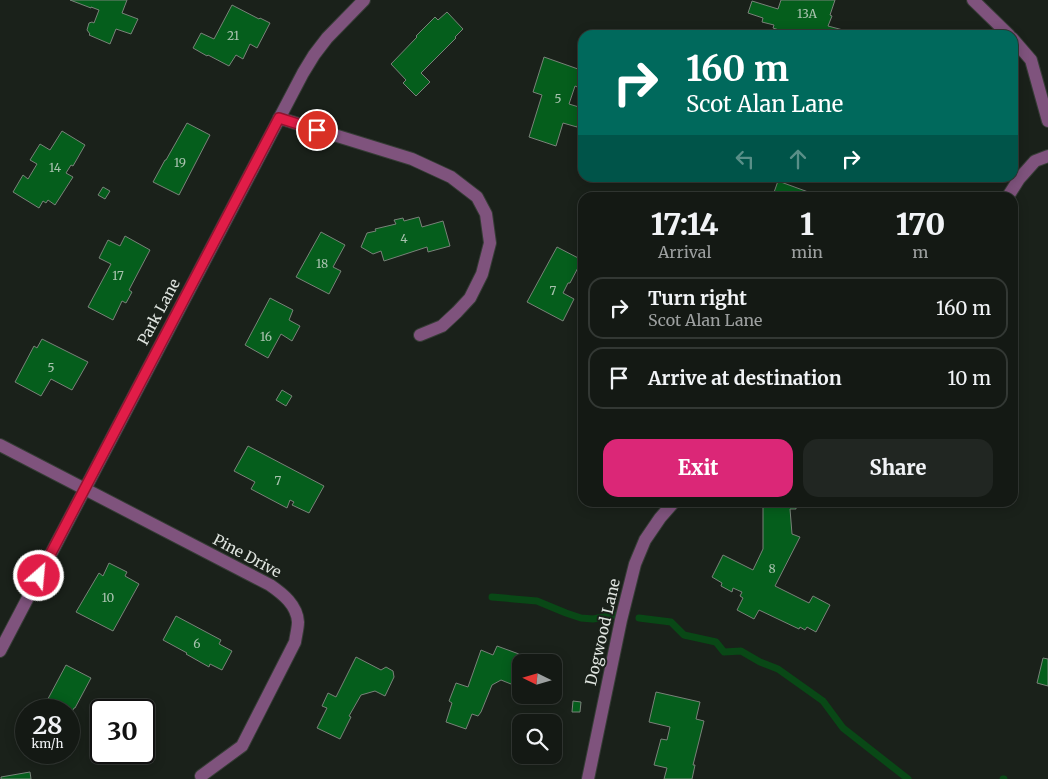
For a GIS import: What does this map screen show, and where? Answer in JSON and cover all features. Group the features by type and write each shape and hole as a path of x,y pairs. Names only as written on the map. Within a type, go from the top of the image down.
{"street":[{"name":"Park Lane","path":"0,651 279,118 314,55 331,33 364,0"},
{"path":"973,0 1004,30"},
{"path":"1018,45 1031,60 1048,122"},
{"path":"279,118 412,159 451,177 476,197 486,214 490,243 482,274 470,298 442,326 420,335"},
{"path":"1018,181 1035,161 1048,156"},
{"name":"Pine Drive","path":"0,445 270,585 282,594 294,608 298,622 295,642 242,746 201,776"},
{"name":"Dogwood Lane","path":"588,779 621,620 635,564 645,540 670,507"}],"building":[{"path":"70,0 127,0 122,13 138,19 131,34 116,29 110,44 89,35 87,30 89,23 94,23 99,10"},
{"path":"781,0 835,0 828,26 843,30 779,30 773,28 774,25 762,22 763,18 748,13 752,1 778,9"},
{"path":"232,5 270,23 257,48 250,44 243,59 236,55 229,66 193,48 201,33 214,39"},
{"path":"447,12 463,29 421,73 430,82 416,96 403,83 406,80 391,64 435,17 438,20"},
{"path":"544,57 578,69 578,87 575,86 569,104 578,107 577,127 563,123 556,146 529,137 542,95 533,92"},
{"path":"187,123 210,135 179,195 153,182"},
{"path":"62,131 85,145 73,166 71,165 66,173 73,177 55,205 48,200 46,203 43,201 39,208 13,192 23,175 28,179 37,164 30,160 40,144 50,150"},
{"path":"778,182 781,182 808,192 774,192"},
{"path":"103,187 110,191 105,199 98,195"},
{"path":"419,217 422,227 443,221 450,246 428,252 427,247 384,261 381,251 373,254 361,247 367,233 396,224 394,220 403,218 404,221"},
{"path":"321,232 345,245 333,267 341,271 329,294 296,277"},
{"path":"125,236 150,250 129,290 132,292 126,303 122,301 113,320 88,307 111,264 99,258 108,240 120,246"},
{"path":"557,247 578,258 578,268 563,293 574,299 563,321 527,302"},
{"path":"270,298 293,310 289,320 300,326 292,341 281,334 268,358 245,345"},
{"path":"42,339 88,362 72,390 51,379 41,396 15,382 34,346 37,348"},
{"path":"282,390 292,396 286,406 276,400"},
{"path":"248,446 324,486 309,513 292,505 294,502 290,500 287,508 251,489 255,482 234,471"},
{"path":"763,507 796,507 796,509 790,509 792,534 800,537 775,586 809,603 813,596 830,605 816,632 807,627 805,630 800,627 799,629 759,610 754,619 737,610 743,598 740,596 742,592 733,588 732,592 721,586 722,583 712,577 723,555 753,570 763,549"},
{"path":"109,563 127,572 125,576 139,584 113,631 76,612 99,573 103,576"},
{"path":"176,616 221,640 219,644 232,651 222,670 210,664 209,667 163,640"},
{"path":"497,646 519,654 512,654 512,684 501,680 492,685 481,712 478,716 472,714 466,729 446,722 452,703 449,701 456,683 468,687 481,650 493,655"},
{"path":"356,657 381,670 386,667 393,671 394,677 385,696 375,691 361,695 349,716 351,717 340,739 317,728 327,708 322,706 328,693 336,697"},
{"path":"1043,658 1048,659 1048,686 1037,683"},
{"path":"66,665 91,678 80,699 48,699"},
{"path":"656,692 700,702 696,719 704,721 693,765 695,765 692,779 664,779 667,768 654,765 661,739 667,740 670,727 649,722"},
{"path":"573,701 581,702 580,712 572,712"},
{"path":"30,772 31,779 1,779 1,777"}],"waterway":[{"path":"492,597 537,601 581,618 593,619 615,615"},
{"path":"639,618 671,622 684,635 716,642 724,652 741,651 760,662 778,669 823,701 843,728 908,779"}],"route":[{"path":"39,576 279,118 317,130"}]}
